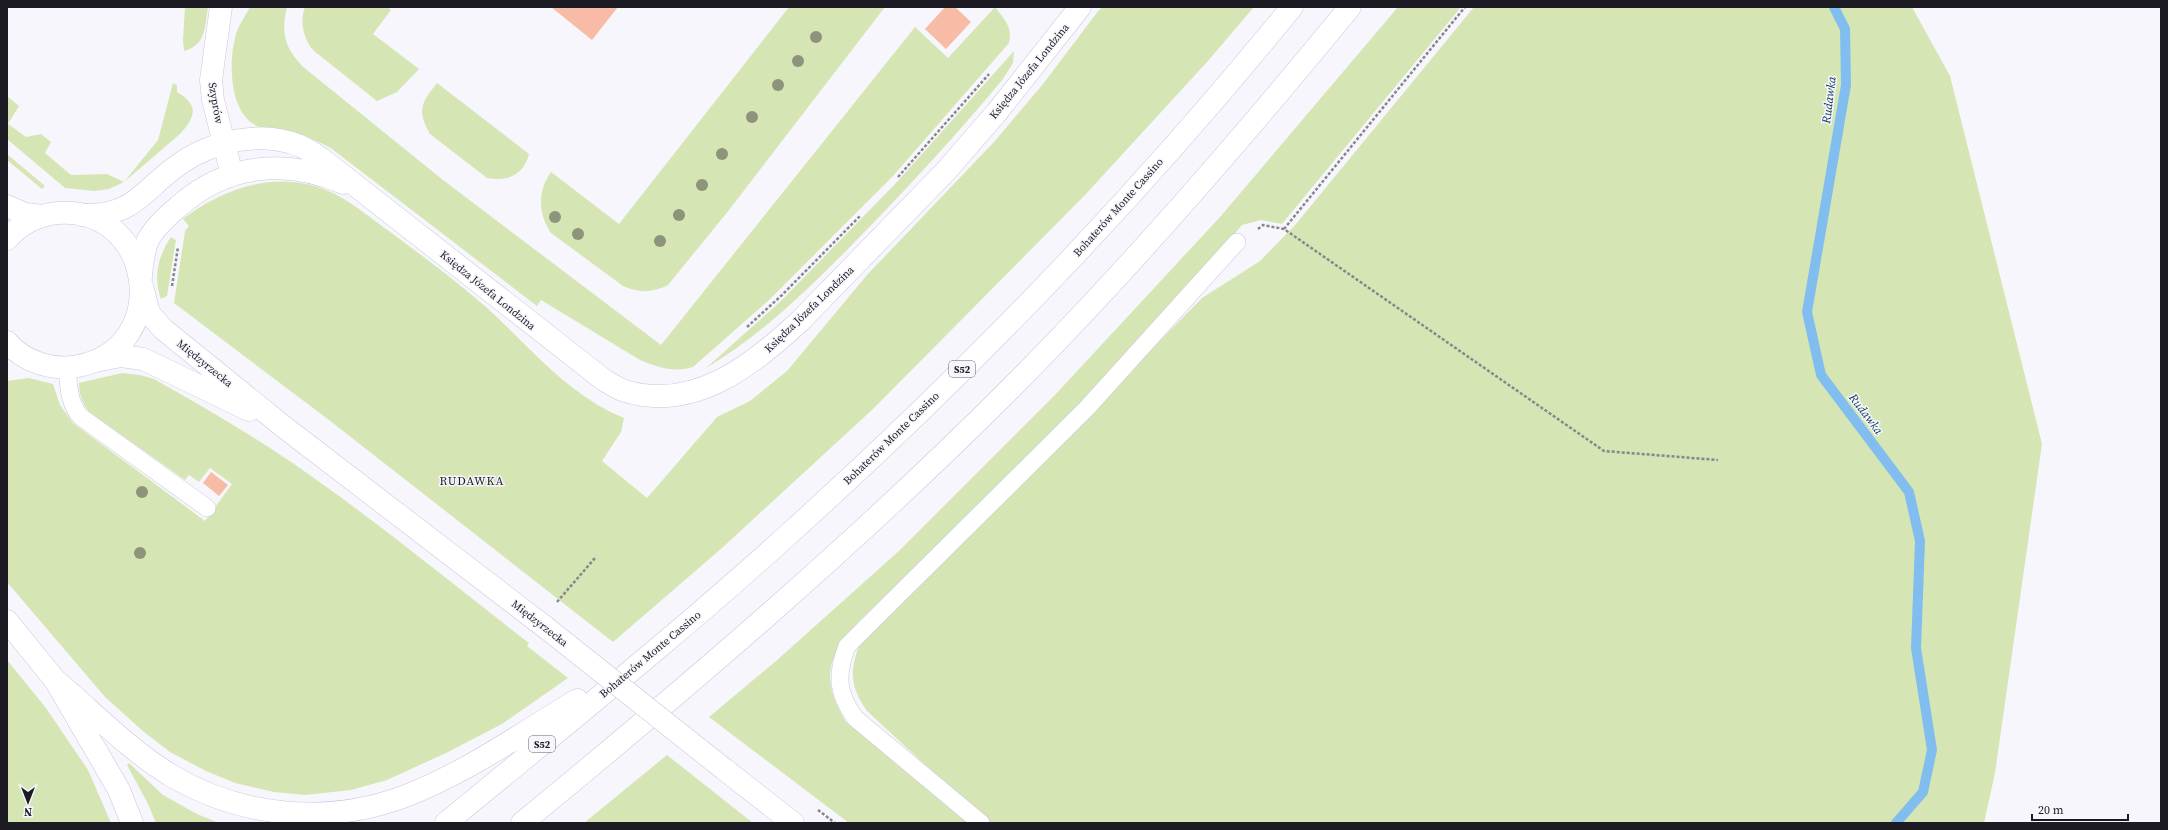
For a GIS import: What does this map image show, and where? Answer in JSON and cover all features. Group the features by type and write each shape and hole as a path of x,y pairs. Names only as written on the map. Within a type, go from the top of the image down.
{"main road":[{"name":"Szyprów","path":"221,7 211,80 213,100 232,175"},
{"name":"Księdza Józefa Londzina","path":"42,216 64,213 100,215 126,208 181,163 209,148 224,144 268,138 300,146 323,160 378,202 604,380 624,391 647,396 669,397 694,392 736,373 762,354 800,321 946,171 997,112 1080,7"},
{"name":"Bohaterów Monte Cassino","path":"446,823 638,665 796,528 903,428 1027,305 1120,206 1260,47 1292,7"},
{"path":"522,823 622,741 788,597 928,468 1008,390 1153,240 1350,7"},
{"name":"Księdza Józefa Londzina","path":"98,360 116,348 133,327 140,310 144,250 149,238 166,217 199,190 232,175 267,168 296,169 341,182 378,202"},
{"path":"7,206 25,214 42,216"},
{"name":"Międzyrzecka","path":"82,214 101,222 119,235 135,257 148,309 157,324 284,427 544,627 794,823"},
{"path":"7,239 27,223 42,216"},
{"path":"7,342 25,357 35,362"},
{"name":"Międzyrzecka","path":"35,362 51,366 67,367 121,356 143,359 284,427"},
{"path":"7,365 35,362"},
{"path":"7,621 56,680 142,755 178,779 205,794 237,804 264,811 299,814 331,813 362,808 402,797 434,783 638,665"},
{"path":"56,680 119,790 132,823"}],"lane":[{"path":"981,823 855,718 844,703 840,684 841,663 847,646 1087,408 1237,242"},
{"path":"67,367 70,394 74,407 81,417 207,508"}],"path":[{"path":"1284,229 1465,7"},
{"path":"896,180 991,72"},
{"path":"741,333 782,295 863,213"},
{"path":"1237,242 1263,225 1284,229 1604,451 1718,460"},
{"path":"172,288 178,245"},
{"path":"560,599 595,558"},
{"path":"555,604 560,608"}],"green space":[{"path":"185,7 208,7 205,28 200,40 197,44 184,51 183,40"},
{"path":"250,7 287,7 284,32 291,52 302,66 443,180 661,345 915,27 948,58 995,7 1009,28 1010,37 1009,43 893,176 769,300 693,367 686,369 672,369 659,367 640,360 541,300 537,306 332,149 303,136 262,128 247,119 240,109 236,97 233,83 232,55 237,31"},
{"path":"305,7 388,7 391,10 373,34 419,69 397,92 377,101 310,47 305,36 302,19"},
{"path":"789,7 885,7 729,210 668,285 651,291 640,291 623,286 551,233 544,218 541,195 546,180 551,172 619,224"},
{"path":"1103,7 1254,7 1207,62 1085,195 873,409 722,548 613,642 329,420 174,303 185,231 189,226 183,219 200,207 236,190 256,184 275,182 295,182 315,186 335,194 365,213 463,288 486,307 550,369 585,397 624,418 621,432 602,461 647,498 717,417 750,401 787,371 867,275 994,142 1043,84 1099,10"},
{"path":"1398,7 1461,7 1282,224 1261,220 1242,225 1172,308 1021,466 860,620 840,645 834,657 830,680 838,707 846,722 967,823 849,823 709,717 776,661 900,550 1054,396 1220,217"},
{"path":"1474,7 1912,7 1950,76 2042,444 1995,773 1984,823 988,823 867,711 861,702 854,686 853,678 854,662 860,643 1202,298 1260,261 1296,224"},
{"path":"1014,51 1013,63 1003,79 908,187 848,249 781,313 726,356 706,368 781,301 897,182"},
{"path":"173,83 177,85 177,92 192,106 193,111 189,122 180,134 124,182 158,140"},
{"path":"437,83 529,154 527,161 519,172 508,178 487,178 430,134 423,119 422,112 425,101"},
{"path":"7,96 19,106 8,124 26,137 41,134 51,142 45,153 71,175 107,174 124,182 109,189 94,191 65,188 7,139"},
{"path":"7,154 45,186 42,189 7,160"},
{"path":"171,237 176,240 167,296 161,299 157,283 158,267 163,252"},
{"path":"122,373 140,375 154,379 240,429 322,483 529,643 527,646 568,678 502,724 446,753 387,780 351,790 305,795 274,792 235,783 206,771 170,752 144,732 105,697 7,582 7,381 29,378 53,384 60,405 73,423 205,521 232,484 210,468 199,482 189,475 185,480 89,412 81,398 79,383"},
{"path":"7,660 46,708 88,770 111,823 7,823"},
{"path":"667,755 753,823 584,823"},
{"path":"129,763 163,795 197,814 219,823 156,823 147,802 127,765"}],"building":[{"path":"551,7 618,7 592,40"},
{"path":"945,7 955,7 971,22 946,49 925,29"},
{"path":"211,472 228,485 219,496 203,483"}],"waterway":[{"name":"Rudawka","path":"1834,7 1845,29 1846,85 1807,312 1821,375 1909,492 1920,541 1916,648 1932,750 1923,792 1896,823"}],"district":[{"name":"RUDAWKA","path":"472,481"}]}
